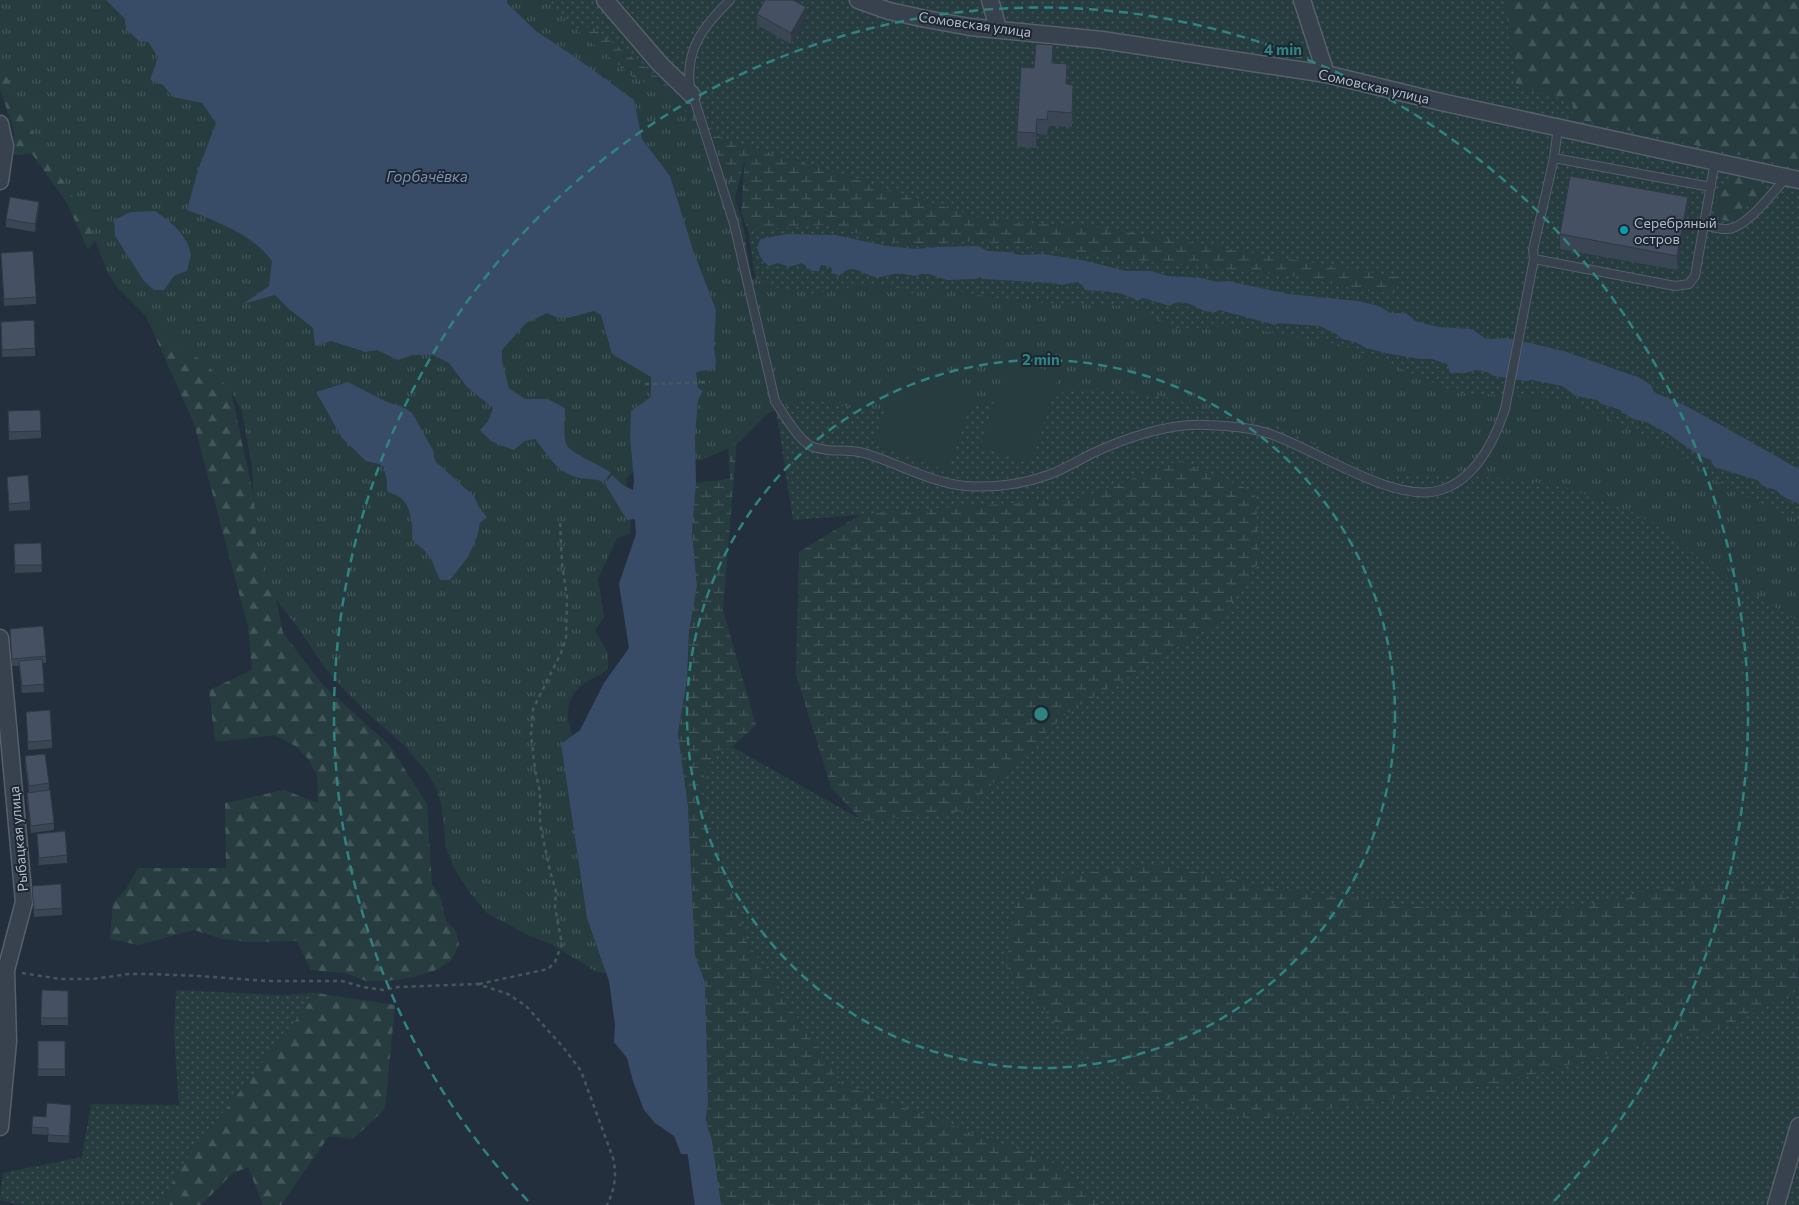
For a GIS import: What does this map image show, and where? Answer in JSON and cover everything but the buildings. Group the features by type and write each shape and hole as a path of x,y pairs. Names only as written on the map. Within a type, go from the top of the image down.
{"street":[{"path":"605,0 660,64 692,95"},
{"name":"Сомовская улица","path":"858,0 889,11 970,26 1122,43 1326,74 1440,102 1793,178"},
{"path":"990,0 998,28"},
{"path":"1302,0 1326,74"},
{"path":"0,124 5,146 0,181"},
{"name":"Рыбацкая улица","path":"0,638 24,902 3,970 8,1041 0,1127"},
{"path":"1776,1205 1799,1126"}],"lane":[{"path":"730,0 716,14 699,38 690,57 688,73 692,95 734,224 776,401 788,421 810,446 827,450 863,453 946,482 966,486 998,485 1032,480 1051,474 1130,438 1154,432 1202,425 1226,426 1270,434 1392,488 1436,492 1452,486 1470,472 1490,446 1508,397 1534,259 1533,250 1554,158 1558,127"},
{"path":"1554,158 1710,187"},
{"path":"1534,259 1675,286 1689,284 1695,276 1715,161"},
{"path":"1704,225 1726,230 1737,226 1748,220 1793,178"}],"path":[{"path":"645,384 710,382"},
{"path":"3,970 60,979 91,979 130,974 150,974 267,982 342,981 383,990 399,987 477,984 548,968 555,962 562,944 555,906 556,892 540,824 540,792 535,770 531,734 533,709 566,638 566,597 560,521"},
{"path":"477,984 508,994 526,1006 563,1047 581,1071 614,1158 616,1172 607,1205"}],"green space":[{"path":"0,0 106,225 88,250 67,203 32,154 13,155 14,131 0,89"},
{"path":"0,0 543,0 553,6 580,33 633,77 676,99 705,138 729,176 744,230 752,278 778,288 811,294 858,286 884,284 913,293 936,287 1007,300 1130,306 1179,329 1236,326 1337,344 1382,360 1456,393 1532,396 1568,400 1664,445 1726,487 1799,521 1799,621 1707,565 1677,539 1659,527 1634,513 1568,488 1520,479 1374,473 1278,426 1229,417 1162,396 1097,388 940,409 868,411 807,399 779,408 765,416 742,440 723,451 704,459 637,467 627,478 626,489 631,519 630,534 617,538 598,579 604,617 595,630 608,653 608,669 579,688 569,703 568,712 571,731 578,749 616,974 597,972 551,944 530,936 487,913 470,893 455,870 446,849 442,809 437,790 428,774 405,746 367,713 339,684 275,598 257,549 252,467 242,411 231,391 207,365 143,313 118,288 108,274 88,222 33,132 0,65"},
{"path":"507,0 1505,0 1516,85 1573,102 1573,118 1799,168 1799,920 1778,886 1682,884 1571,908 1450,911 1273,888 1159,864 1254,1120 1502,1083 1641,1045 1721,1029 1798,990 1799,973 1799,1205 1099,1205 1063,1167 841,1084 747,942 708,818 704,795 704,776 716,751 732,747 862,820 964,811 1067,713 1219,622 1179,461 1082,498 793,520 748,230 825,225 906,245 981,241 1299,277 1366,291 1102,228 986,220 720,137 662,80 592,28 536,31"},
{"path":"1505,0 1799,0 1799,168 1572,118 1573,102 1516,85"},
{"path":"592,27 662,80 720,137 986,220 1102,228 1399,277 1396,293 1366,291 1299,277 1121,259 981,241 906,245 825,225 748,230 741,213 745,158 724,242 536,31"},
{"path":"1742,175 1762,183 1766,194 1759,201 1742,208 1744,216 1731,221 1718,217 1715,201 1730,179"},
{"path":"204,266 283,633 322,684 390,746 427,804 432,885 440,895 446,921 456,931 459,944 452,959 439,969 414,977 387,981 366,981 345,973 311,970 297,941 248,942 222,939 194,930 138,945 110,939 113,903 126,889 138,868 226,868 225,803 284,790 318,803 317,776 309,760 297,747 275,735 215,742 209,690 252,670 248,627 194,424 138,298"},
{"path":"1008,357 1059,375 1030,463 981,447"},
{"path":"900,365 975,390 948,471 874,445"},
{"path":"740,404 723,610 756,725 732,747 716,751 704,776 704,795 708,818 747,942 841,1084 1063,1167 1099,1205 717,1205 705,1126 708,1102 705,982 695,955 688,806 678,733 687,680 689,631 697,586 692,533 696,483 730,479 728,439"},
{"path":"1179,461 1255,492 1260,560 1219,622 1067,713 964,811 862,821 831,787 796,675 799,552 861,514 1082,498"},
{"path":"1159,864 1273,888 1450,911 1571,908 1682,884 1778,886 1799,920 1798,990 1721,1029 1641,1045 1502,1083 1254,1120 1141,1091 1080,1051 1006,966 1015,905 1046,878"},
{"path":"176,990 279,995 317,993 183,1164 159,1205 21,1205 0,1200 3,1173 82,1157 91,1104 179,1105 174,1034"},
{"path":"317,993 395,1005 385,1109 353,1139 329,1136 281,1205 263,1205 248,1167 233,1173 201,1205 159,1205 183,1164"}],"water":[{"name":"Горбачёвка","path":"106,0 507,0 507,3 536,31 634,100 642,139 670,176 693,250 716,310 715,369 696,372 698,388 703,391 698,400 695,436 696,483 692,533 697,586 689,631 687,680 678,733 688,806 695,955 705,982 708,1102 705,1126 709,1155 681,1154 674,1136 655,1123 644,1110 627,1058 614,1042 615,1025 609,981 587,918 561,744 580,730 604,683 629,648 619,584 636,534 635,519 627,520 605,484 612,475 623,485 633,490 634,480 630,437 631,411 651,397 651,377 612,354 601,315 594,311 565,318 547,313 526,323 502,350 502,361 509,388 525,399 548,399 565,408 565,435 568,447 578,455 611,473 603,482 582,479 559,468 535,439 525,441 514,450 491,441 480,430 488,421 493,408 467,387 449,363 433,355 413,355 398,360 377,350 365,352 331,341 315,346 313,328 275,295 243,304 269,286 272,261 255,243 234,230 187,210 198,170 216,123 202,103 173,97 163,85 150,80 158,57 148,42 139,41 126,29 125,19"},
{"path":"155,211 181,233 190,253 187,271 175,275 164,290 154,290 144,281 115,236 114,220 131,212"},
{"path":"787,234 835,235 887,246 916,249 978,246 988,251 1009,252 1020,255 1043,254 1082,260 1126,271 1150,271 1168,276 1202,278 1217,282 1228,281 1289,294 1358,301 1379,306 1390,313 1406,313 1415,321 1439,327 1472,329 1486,339 1508,338 1564,351 1640,378 1651,385 1654,392 1686,406 1799,469 1799,504 1782,496 1776,490 1763,486 1757,480 1714,467 1711,460 1700,456 1667,433 1646,422 1633,419 1618,409 1601,404 1597,400 1576,396 1562,386 1532,380 1525,381 1494,376 1487,372 1476,370 1465,373 1450,373 1447,364 1432,359 1390,354 1366,348 1355,342 1342,339 1335,333 1319,326 1278,323 1275,325 1219,310 1216,312 1205,311 1182,302 1170,306 1143,298 1137,301 1118,293 1085,290 1077,282 1062,285 982,279 980,277 975,279 947,280 929,274 920,274 918,276 894,274 877,277 853,269 839,276 833,273 831,267 821,265 819,271 811,271 801,263 790,267 778,263 769,266 759,254 759,242 761,239"},
{"path":"348,382 412,413 433,450 435,461 474,496 479,507 487,517 480,523 477,537 468,557 450,580 440,580 431,559 412,540 410,512 401,498 387,491 384,467 366,461 342,438 316,392"}],"waterway":[{"path":"691,1120 699,1142 708,1205"}],"place":[{"name":"Серебряный остров","path":"1624,230"}]}
